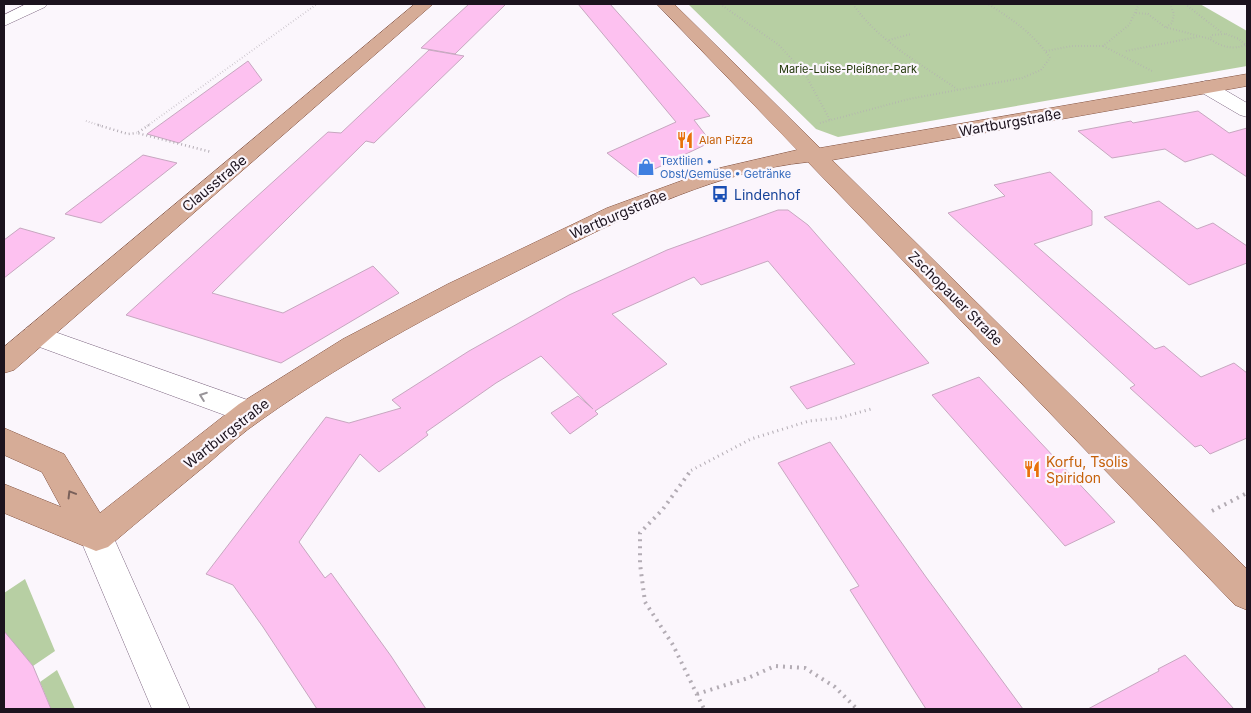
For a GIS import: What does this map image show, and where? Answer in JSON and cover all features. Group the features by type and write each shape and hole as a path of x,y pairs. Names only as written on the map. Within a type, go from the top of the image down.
{"main road":[{"name":"Clausstraße","path":"4,362 424,4"},
{"name":"Zschopauer Straße","path":"665,4 1247,593"},
{"name":"Wartburgstraße","path":"96,536 249,412 362,341 457,290 615,213 719,174 786,158 814,155 1247,80"},
{"path":"4,441 52,463 96,536"},
{"path":"4,498 96,536"}],"street":[{"path":"4,21 39,4"},
{"path":"1206,87 1247,111"},
{"path":"35,335 249,412"},
{"path":"96,536 171,709"}],"path":[{"path":"137,133 317,4"},
{"path":"720,4 779,45 805,74 830,120"},
{"path":"853,4 857,13 889,40 957,89"},
{"path":"780,120 812,125 909,99 1022,78 1041,70 1050,58 1046,51 1012,19 988,4"},
{"path":"1103,46 1130,25 1139,4"},
{"path":"1166,27 1172,22 1174,14 1170,4"},
{"path":"1185,4 1222,33"},
{"path":"1136,13 1148,14 1166,27 1210,39 1220,46 1237,48 1246,45 1241,38 1222,33 1212,34 1210,39"},
{"path":"889,40 911,34"},
{"path":"1126,51 1198,36"},
{"path":"1046,51 1072,46 1103,46 1167,79 1184,91"},
{"path":"86,121 128,134 137,133 241,160"},
{"path":"704,709 673,645 645,602 640,564 640,533 663,509 690,471 751,439 809,421 839,418 871,409"},
{"path":"696,694 748,678 775,666 804,668 835,687 857,709"}],"green space":[{"name":"Marie-Luise-Pleißner-Park","path":"688,4 1200,4 1247,31 1247,66 838,137 816,129"},
{"path":"25,579 55,651 33,666 17,647 4,642 4,593"},
{"path":"57,670 75,709 51,709 40,682"}],"building":[{"path":"469,4 506,4 455,54 421,48"},
{"path":"578,4 610,4 710,116 694,120 711,142 638,177 607,153 676,122"},
{"path":"429,50 464,56 374,143 366,141 212,293 283,313 373,266 399,293 281,363 126,315 328,132 341,133"},
{"path":"248,61 262,80 179,143 147,134"},
{"path":"1198,111 1229,133 1247,128 1247,177 1212,154 1185,162 1165,149 1112,158 1078,131 1131,121 1133,123"},
{"path":"143,155 177,163 101,223 65,214"},
{"path":"1050,172 1092,211 1092,225 1034,244 1155,349 1164,346 1201,377 1234,363 1247,373 1247,438 1210,454 1201,445 1195,447 1130,388 1135,385 948,213 1005,196 994,185"},
{"path":"1159,201 1197,229 1213,223 1247,246 1247,263 1189,285 1104,217"},
{"path":"778,210 788,210 808,225 929,363 807,409 790,387 855,364 768,261 701,285 694,277 612,314 667,364 595,411 598,414 570,434 551,413 578,396 593,409 541,356 496,383 426,432 428,435 379,472 360,454 299,542 325,578 331,573 391,656 426,709 317,709 233,585 206,574 326,417 349,423 401,408 392,400 469,351 569,295 667,250"},
{"path":"20,228 55,238 4,278 4,240"},
{"path":"979,377 1115,522 1065,546 932,395"},
{"path":"830,442 1023,709 926,709 850,590 859,586 778,463"},
{"path":"4,631 33,666 51,709 4,709"},
{"path":"1185,655 1234,709 1088,709 1159,671 1158,669"}],"place":[{"name":"Alan Pizza","path":"685,140"},
{"name":"Textilien • Obst/Gemüse • Getränke","path":"646,167"},
{"name":"Lindenhof","path":"720,194"},
{"name":"Korfu, Tsolis Spiridon","path":"1032,469"}]}
